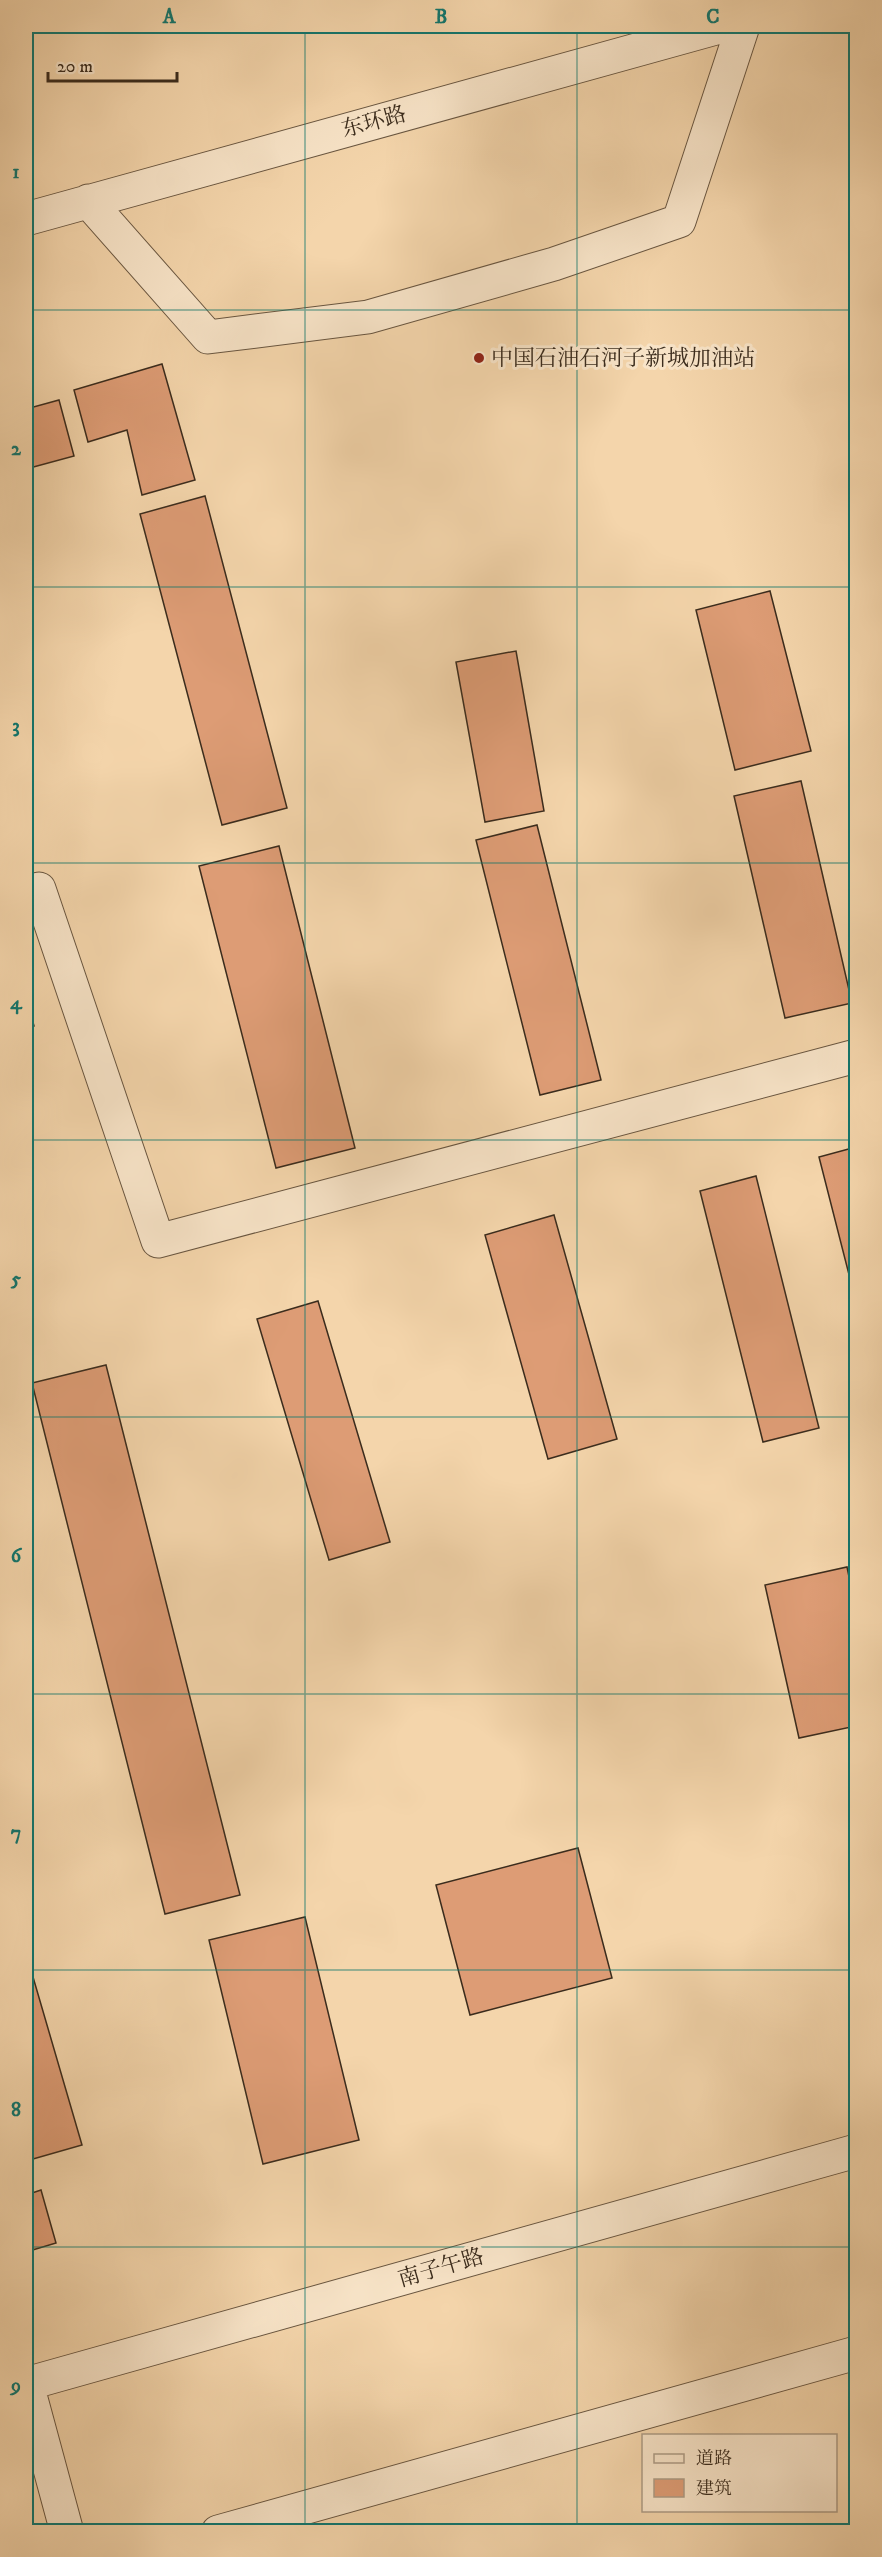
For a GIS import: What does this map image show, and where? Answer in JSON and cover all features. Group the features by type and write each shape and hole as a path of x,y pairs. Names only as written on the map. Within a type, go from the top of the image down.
{"street":[{"name":"东环路","path":"26,219 723,26"},
{"path":"88,201 208,337 368,317 554,264 679,221 743,26"},
{"path":"26,893 39,889 158,1241 856,1056"},
{"name":"南子午路","path":"26,2384 856,2151"},
{"path":"218,2532 856,2353"},
{"path":"26,2384 67,2532"}],"building":[{"path":"162,364 195,480 142,495 127,430 88,442 74,390"},
{"path":"59,400 74,456 26,469 26,409"},
{"path":"205,496 287,808 222,825 140,514"},
{"path":"770,591 811,751 735,770 696,610"},
{"path":"516,651 544,811 485,822 456,662"},
{"path":"801,781 852,1003 785,1018 734,796"},
{"path":"537,825 601,1080 540,1095 476,840"},
{"path":"279,846 355,1148 276,1168 199,866"},
{"path":"26,997 34,1026 26,1028"},
{"path":"856,1147 856,1302 819,1157"},
{"path":"756,1176 819,1428 763,1442 700,1191"},
{"path":"554,1215 617,1439 548,1459 485,1235"},
{"path":"318,1301 390,1542 329,1560 257,1319"},
{"path":"106,1365 240,1895 165,1914 32,1383"},
{"path":"847,1567 856,1611 856,1726 799,1738 765,1585"},
{"path":"578,1848 612,1978 470,2015 436,1885"},
{"path":"305,1917 359,2140 263,2164 209,1940"},
{"path":"26,1953 82,2145 26,2161"},
{"path":"41,2190 56,2243 26,2252 26,2195"}],"place":[{"name":"中国石油石河子新城加油站","path":"479,358"}]}
